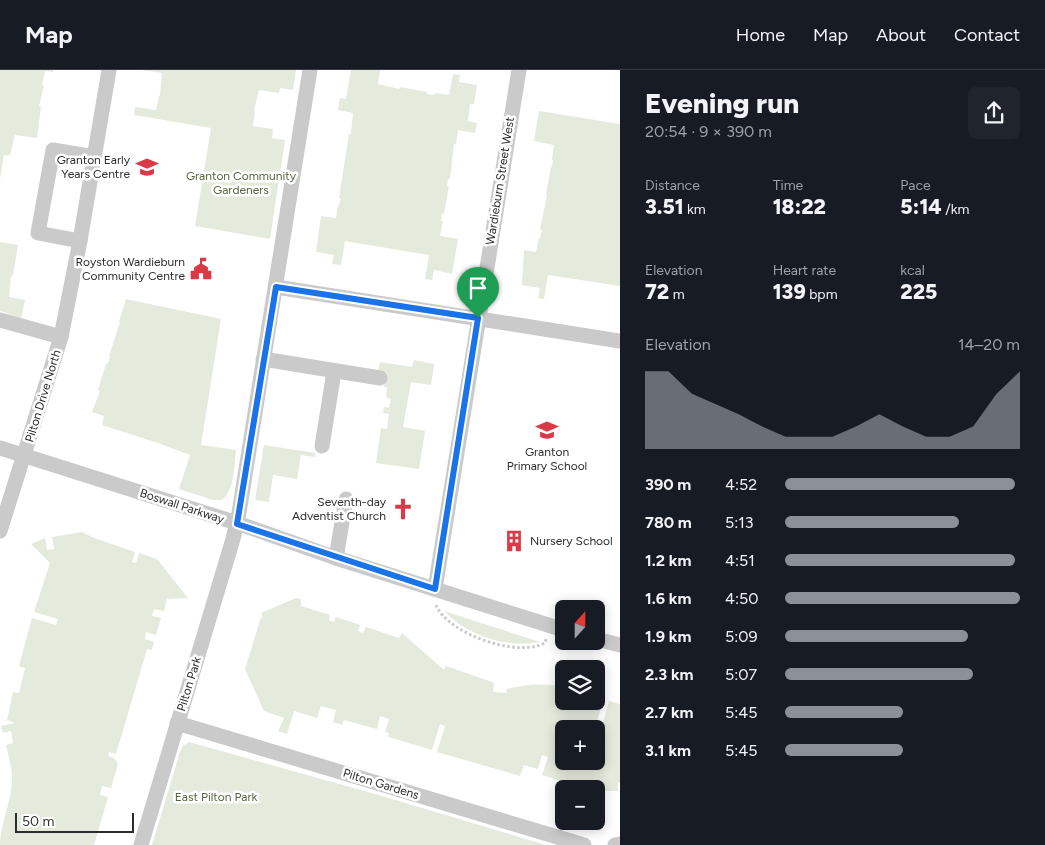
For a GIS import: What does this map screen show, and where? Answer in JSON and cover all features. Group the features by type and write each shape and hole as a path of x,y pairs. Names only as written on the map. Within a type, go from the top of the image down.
{"street":[{"name":"Pilton Drive North","path":"0,531 61,337 80,241 109,70"},
{"name":"Pilton Park","path":"141,845 237,524 310,70"},
{"name":"Wardieburn Street West","path":"435,589 519,70"},
{"path":"80,241 38,233 54,150 95,157"},
{"path":"276,287 620,341"},
{"name":"Pilton Drive North","path":"0,320 61,337"},
{"path":"263,359 380,378"},
{"path":"322,446 334,372"},
{"name":"Boswall Parkway","path":"0,448 555,627"},
{"path":"336,558 346,499"},
{"path":"605,641 620,645"},
{"name":"Pilton Gardens","path":"177,723 584,845"},
{"path":"615,845 620,844"}],"path":[{"path":"435,589 436,607 450,622 475,637 491,643 514,647 541,645 555,630"}],"green space":[{"path":"0,70 53,70 53,72 45,71 42,85 44,86 39,106 41,107 37,138 15,135 10,155 4,155 0,179"},
{"name":"Granton Community Gardeners","path":"142,70 296,70 293,90 280,88 279,93 259,90 254,110 253,126 273,129 272,138 285,140 270,239 195,226 211,128 134,115 135,107 156,110 160,95 162,73"},
{"path":"351,70 380,70 378,84 435,95 435,93 449,95 453,74 460,75 459,82 477,85 474,104 470,104 468,121 477,123 475,133 458,130 456,144 454,144 450,179 448,179 447,186 449,186 444,214 442,214 441,221 443,221 440,236 458,239 452,274 434,270 432,280 425,279 429,255 345,241 341,265 332,264 334,255 316,252 321,216 336,218 341,198 339,198 353,113 338,110 340,98 346,99"},
{"path":"539,111 620,124 620,286 548,275 544,299 538,298 540,288 522,285 524,250 536,252 542,230 540,230 553,160 554,145 534,141"},
{"path":"0,242 18,245 13,275 11,276 9,297 25,300 21,318 0,311"},
{"path":"126,299 221,319 201,445 236,450 232,484 222,500 213,500 179,489 190,455 102,425 104,416 92,412 100,391 98,390 106,364 108,363"},
{"path":"414,360 434,364 431,385 411,382 403,427 425,431 419,469 376,463 381,428 387,429 389,414 383,413 384,407 389,408 391,399 386,397 387,387 384,387 386,373 378,371 380,362 412,367"},
{"path":"264,445 315,453 315,457 301,455 297,479 273,475 269,502 255,500"},
{"path":"82,532 135,552 132,562 136,563 139,553 157,559 188,598 167,599 164,611 154,609 152,616 161,618 156,635 146,632 145,639 154,642 152,650 147,649 116,754 109,752 108,756 114,758 118,764 111,788 102,786 100,795 108,797 94,845 0,845 12,785 11,768 6,745 13,743 11,731 3,733 1,726 15,723 7,720 13,692 19,693 25,668 19,666 32,618 56,625 58,619 34,612 50,563 31,544 45,538 47,550 54,549 52,537"},
{"path":"296,598 301,599 301,606 330,615 329,620 334,622 336,617 360,625 358,631 363,633 366,627 399,638 402,633 444,670 446,666 492,682 494,683 493,692 506,693 507,689 536,685 555,686 555,710 600,710 597,720 555,720 555,770 605,770 604,720 609,701 620,704 620,782 618,783 618,791 605,791 605,780 558,780 542,775 548,757 542,755 538,769 524,765 520,776 437,752 445,726 440,724 432,750 388,737 389,733 385,732 389,719 380,716 377,729 344,720 342,725 333,722 336,710 321,706 317,718 294,711 287,734 278,731 284,718 264,711 245,669 261,617 263,618 261,613"},
{"path":"444,611 540,642 514,643 488,638 464,627"},
{"name":"East Pilton Park","path":"189,742 382,796 546,845 152,845 180,752 183,746"}],"place":[{"name":"Granton Early Years Centre","path":"147,167"},
{"name":"Royston Wardieburn Community Centre","path":"201,269"},
{"name":"Granton Primary School","path":"547,430"},
{"name":"Seventh-day Adventist Church","path":"403,509"},
{"name":"Nursery School","path":"514,541"}],"route":[{"path":"276,287 478,318 435,589 237,524 276,287"}]}
